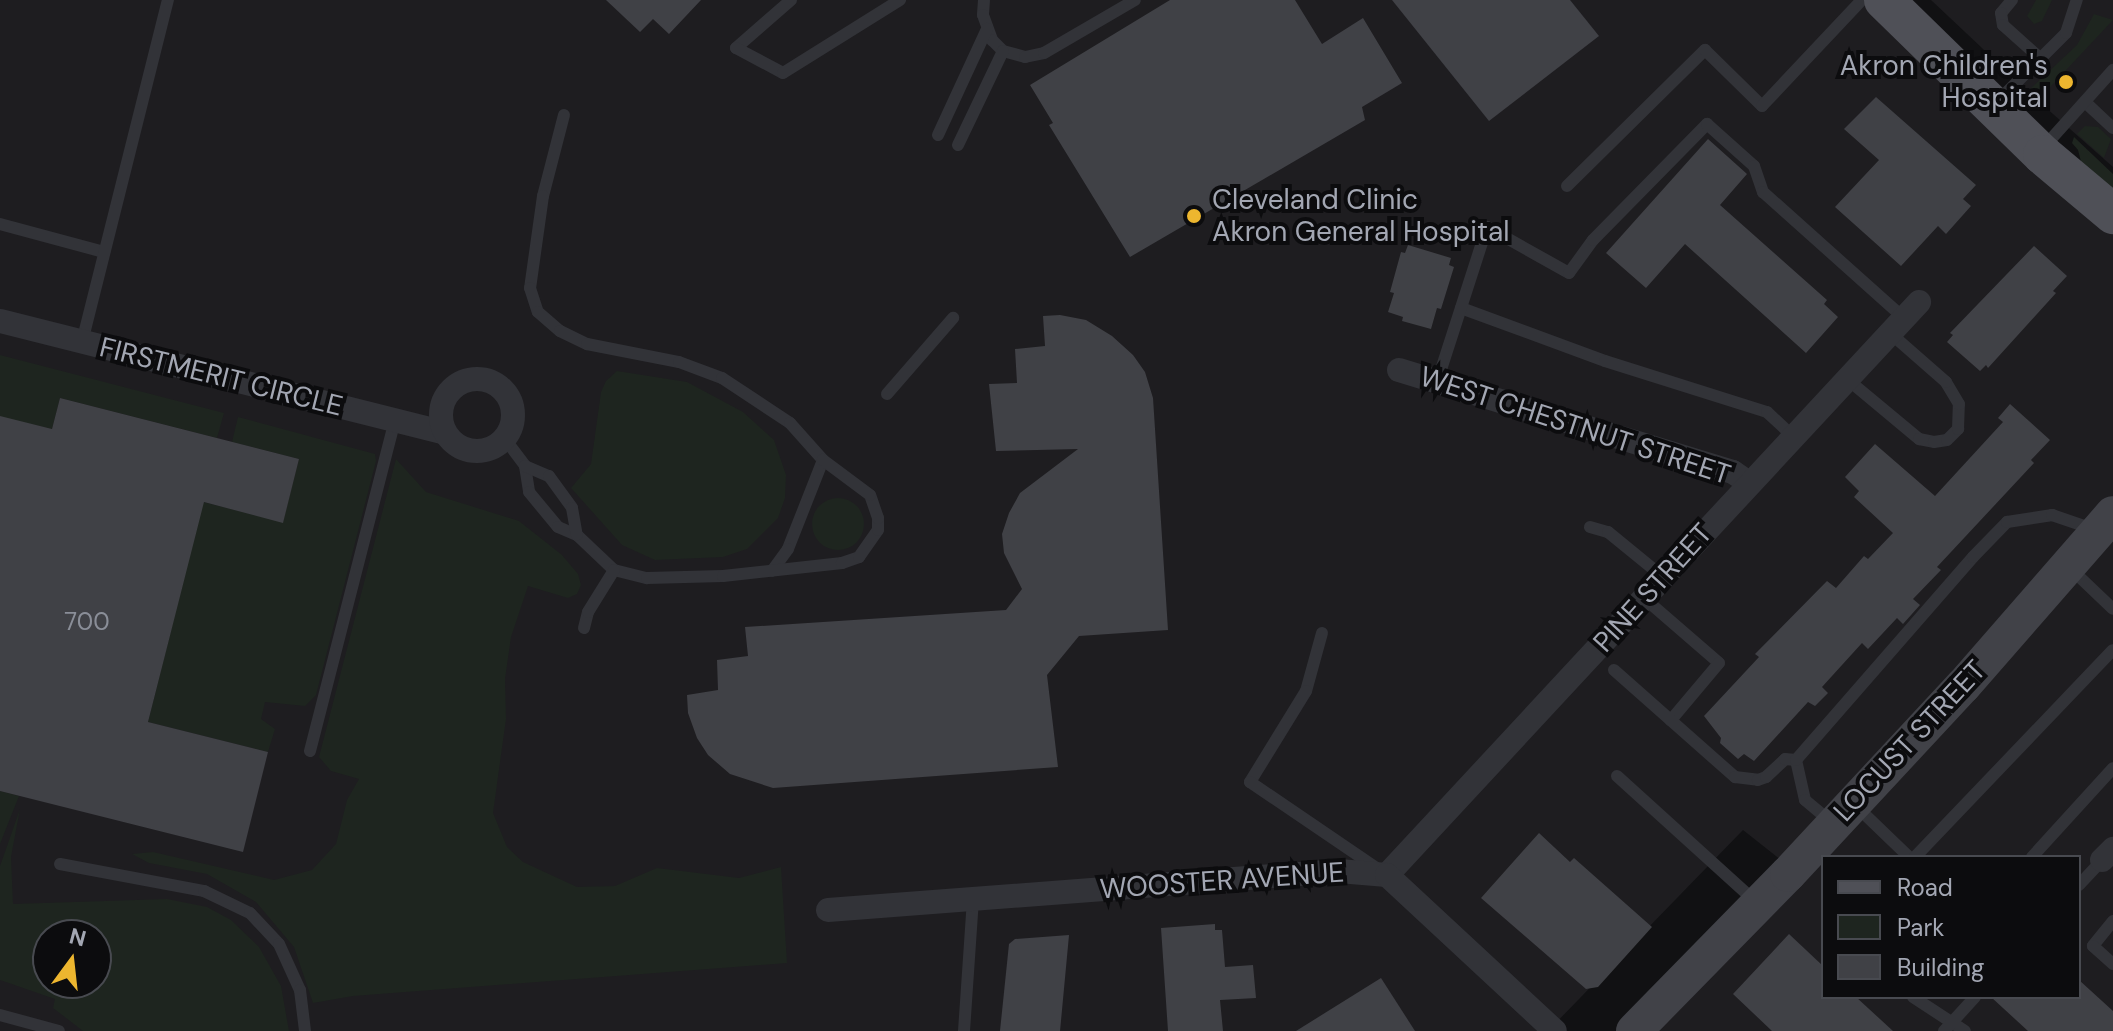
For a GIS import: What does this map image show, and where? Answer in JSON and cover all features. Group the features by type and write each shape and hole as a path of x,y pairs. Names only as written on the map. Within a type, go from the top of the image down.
{"main road":[{"path":"1884,0 2040,152 2113,214"},
{"name":"LOCUST STREET","path":"1634,1031 1963,686 2106,523"}],"street":[{"name":"PINE STREET","path":"1387,875 1904,317"},
{"name":"FIRSTMERIT CIRCLE","path":"0,321 442,432 460,447 472,451 484,451 505,439"},
{"name":"WEST CHESTNUT STREET","path":"1399,370 1733,472 1749,483"},
{"path":"442,432 441,407 446,395 464,381 476,379 499,385 507,394 514,417 505,439"},
{"name":"WOOSTER AVENUE","path":"828,910 1339,871 1387,875"},
{"path":"1387,875 1555,1031"}],"lane":[{"path":"82,342 168,0"},
{"path":"791,0 736,48 783,73 900,0"},
{"path":"984,0 987,29 992,40 1003,51 1025,57 1044,53 1135,0"},
{"path":"1567,186 1705,50 1762,106 1862,0"},
{"path":"2012,0 2001,13 2003,25 2041,59"},
{"path":"1993,105 2066,33 2077,0"},
{"path":"938,135 987,29"},
{"path":"958,145 1003,51"},
{"path":"2040,152 2113,70"},
{"path":"2085,102 2113,128"},
{"path":"505,439 525,466 529,492 558,527 577,535 614,570 647,578 772,571 842,563 859,557 878,530 878,518 870,495 823,460 790,423 722,378 679,362 587,344 560,331 538,312 530,288 543,196 564,115"},
{"path":"1437,382 1487,227 1569,273 1593,240 1707,124 1754,166 1763,192 1904,317 1953,392 1961,415 1958,429 1947,440 1934,442 1919,439 1847,379"},
{"path":"0,224 104,252"},
{"path":"1461,308 1605,361 1767,412 1793,436"},
{"path":"887,394 953,318"},
{"path":"310,751 395,420"},
{"path":"772,571 795,535 823,460"},
{"path":"525,466 549,476 572,508 577,535"},
{"path":"1796,760 2007,522 2052,515 2106,523"},
{"path":"1590,527 1608,532 1663,577"},
{"path":"2068,566 2113,609"},
{"path":"584,628 588,612 614,570"},
{"path":"1644,598 1719,663 1671,720"},
{"path":"1322,633 1306,691 1250,782 1387,875"},
{"path":"1914,855 2113,650"},
{"path":"1614,670 1735,777 1758,780 1766,777 1785,759 1796,760"},
{"path":"1796,760 1805,800 1843,813 1909,855"},
{"path":"2034,855 2113,768"},
{"path":"1617,776 1758,904"},
{"path":"2081,883 2108,855"},
{"path":"60,864 204,891 250,913 279,944 300,990 305,1031"},
{"path":"964,1031 973,898"},
{"path":"2113,921 2093,946 2113,964"},
{"path":"1916,999 1953,1020 1965,1031"},
{"path":"1944,1031 1973,999"},
{"path":"0,1015 59,1031"}],"shaded area":[{"path":"0,0 1888,0 2113,221 2113,500 1786,864 1743,830 1548,1031 0,1031"},
{"name":"Akron Children's Hospital","path":"1931,0 2113,0 2113,167 2036,99"},
{"path":"2113,528 2113,1031 1646,1031"}],"green space":[{"path":"2036,0 2052,0 2042,21 2034,24 2027,16"},
{"path":"2094,14 2113,20 2038,100 2028,91 2077,45"},
{"path":"2085,126 2098,127 2111,139 2104,158 2077,134"},
{"path":"2074,137 2113,174 2113,192 2084,173 2078,150 2072,143"},
{"path":"0,355 224,413 217,438 60,398 52,429 0,417"},
{"path":"617,371 687,382 743,412 774,440 786,475 785,498 778,518 747,549 723,557 655,560 622,545 571,488 591,464 601,392 606,381"},
{"path":"238,417 375,454 376,461 316,695 305,706 265,702 261,719 275,729 268,752 148,722 203,502 283,522 299,459 232,442"},
{"path":"396,459 426,492 519,521 562,555 578,574 581,585 577,594 568,598 528,586 511,637 505,679 506,719 493,813 507,847 523,862 577,887 615,886 657,868 739,878 781,867 787,963 353,996 313,1003 294,947 256,902 207,874 149,863 132,854 153,852 274,880 312,870 336,844 347,800 359,779 331,771 319,757"},
{"path":"838,498 856,506 864,524 856,542 838,550 820,542 812,524 820,506"},
{"path":"0,791 19,796 0,844"},
{"path":"20,809 11,857 13,904 167,899 207,907 231,920 259,947 281,986 289,1031 83,1031 53,1008 55,999 112,999 112,919 32,919 32,991 0,980 0,866"}],"building":[{"path":"606,0 701,0 669,34 653,19 640,32"},
{"path":"1170,0 1295,0 1322,44 1363,18 1402,83 1362,107 1365,120 1130,257 1049,125 1053,123 1030,85"},
{"path":"1392,0 1570,0 1599,36 1489,121"},
{"path":"1876,97 1976,185 1963,199 1971,206 1946,234 1938,226 1901,266 1835,207 1879,160 1844,129"},
{"path":"1708,139 1747,174 1720,205 1827,300 1824,304 1838,317 1806,353 1685,244 1646,288 1606,253"},
{"path":"1408,245 1451,258 1449,265 1454,267 1441,309 1437,308 1431,329 1402,321 1403,317 1388,312 1401,252 1405,253"},
{"path":"2034,246 2067,276 2053,291 2056,293 1988,368 1986,365 1980,371 1947,342 1953,335 1950,333"},
{"path":"1060,315 1086,320 1112,336 1133,355 1145,372 1153,398 1168,630 1079,636 1047,675 1058,767 773,788 730,774 708,755 697,738 688,713 687,695 718,690 717,660 748,656 745,627 1006,610 1022,589 1004,553 1002,534 1009,513 1020,493 1078,449 996,451 989,384 1017,383 1015,349 1045,346 1043,316"},
{"path":"60,398 299,459 283,523 204,502 148,722 268,752 243,852 0,791 0,416 52,429"},
{"path":"2010,404 2050,440 2031,460 2034,463 1937,567 1941,570 1913,599 1920,605 1903,624 1897,618 1868,649 1862,643 1822,687 1828,693 1815,706 1808,702 1754,761 1744,754 1738,759 1720,743 1721,738 1704,716 1759,657 1755,654 1827,581 1836,588 1864,556 1868,559 1893,533 1854,497 1859,491 1845,477 1875,444 1935,496 2003,422 1998,418"},
{"path":"1539,833 1570,862 1574,858 1652,927 1598,987 1586,989 1481,898"},
{"path":"1215,924 1215,930 1222,930 1225,967 1253,965 1256,998 1220,1000 1223,1031 1168,1031 1161,928"},
{"path":"1789,934 1821,964 1821,999 1858,999 1893,1031 1772,1031 1733,994"},
{"path":"1069,935 1060,1031 1000,1031 1009,944 1015,939"},
{"path":"1381,978 1415,1031 1296,1031"},
{"path":"2081,982 2113,1011 2113,1031 2028,1031 1993,999 2081,999"}],"place":[{"name":"Akron Children's Hospital","path":"2066,82"},
{"name":"Cleveland Clinic Akron General Hospital","path":"1194,216"}]}
